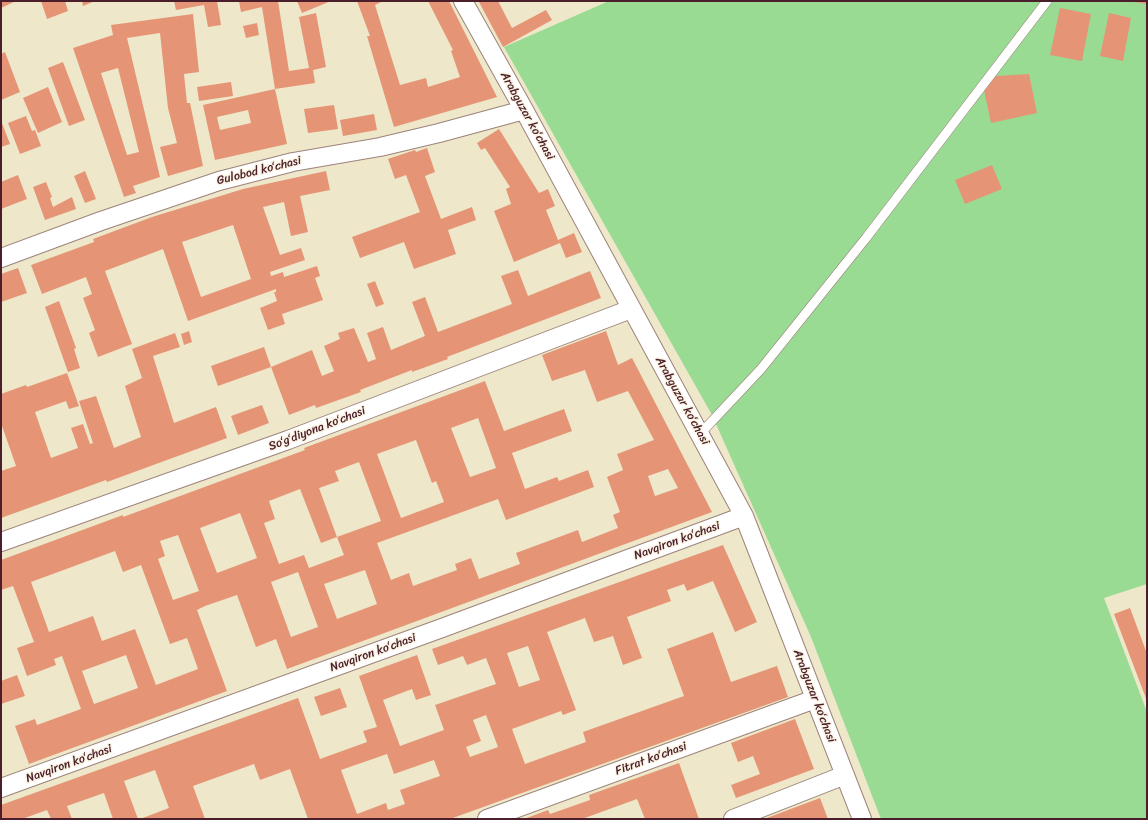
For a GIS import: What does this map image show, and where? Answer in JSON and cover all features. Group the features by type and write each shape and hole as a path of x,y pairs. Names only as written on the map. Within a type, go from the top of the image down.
{"street":[{"name":"Arabguzar koʻchasi","path":"463,1 524,110 744,516 862,819"},
{"name":"Gulobod koʻchasi","path":"1,258 101,221 219,181 293,162 387,146 524,110"},
{"name":"Soʻgʻdiyona koʻchasi","path":"1,542 288,440 631,309"},
{"name":"Navqiron koʻchasi","path":"1,788 442,628 744,516"},
{"name":"Fitrat koʻchasi","path":"487,819 815,699"},
{"path":"732,819 845,775"}],"lane":[{"path":"700,434 761,369 866,238 1047,1"}],"green space":[{"path":"609,1 1147,1 1147,584 1104,598 1147,712 1147,819 881,819 811,637 712,415 504,47"}],"building":[{"path":"1,1 16,1 1,8"},
{"path":"41,1 65,1 68,11 47,19"},
{"path":"82,1 95,1 83,6"},
{"path":"174,1 217,1 221,25 208,27 204,5 176,10"},
{"path":"239,1 278,1 289,71 309,68 299,17 316,13 326,67 313,70 315,83 275,89 262,7 241,12"},
{"path":"297,1 331,1 302,13"},
{"path":"357,1 383,1 375,5 400,85 426,78 428,87 460,77 451,51 453,50 428,1 449,1 497,97 394,127 367,36 370,36"},
{"path":"498,1 512,28 546,10 552,20 503,47 479,2"},
{"path":"1147,1 1147,4 1134,2"},
{"path":"1060,8 1091,14 1082,61 1050,55"},
{"path":"1109,13 1131,18 1123,61 1100,56"},
{"path":"193,14 199,72 184,74 187,103 190,103 203,166 168,176 160,147 177,143 168,108 160,33 127,38 160,177 133,186 136,193 124,197 73,48 113,35 111,25","holes":["118,68 139,152 127,155 101,73"]},
{"path":"257,23 259,35 246,38 243,26"},
{"path":"5,52 20,92 1,100 1,54"},
{"path":"63,62 85,120 69,126 48,68"},
{"path":"1029,74 1037,113 991,123 984,90 996,76"},
{"path":"231,82 233,96 199,101 197,87"},
{"path":"48,87 62,122 38,133 23,98"},
{"path":"275,89 287,144 215,160 203,105","holes":["248,110 251,123 220,130 217,117"]},
{"path":"334,105 338,129 308,133 304,109"},
{"path":"374,114 377,130 343,136 340,120"},
{"path":"26,116 32,131 35,130 41,146 20,154 8,123"},
{"path":"2,123 10,144 1,147 1,124"},
{"path":"499,129 539,193 548,189 555,206 546,210 558,240 574,233 582,252 566,258 560,243 514,262 494,211 511,204 506,189 510,187 485,148 481,150 477,143"},
{"path":"427,148 435,172 425,176 441,219 472,207 476,220 448,230 456,254 414,269 404,242 360,258 352,237 420,212 406,175 395,179 388,159 415,150 416,152"},
{"path":"992,165 1002,189 965,204 955,180"},
{"path":"85,171 96,199 85,203 74,176"},
{"path":"326,171 330,190 300,196 308,232 291,236 284,202 263,207 280,255 301,248 305,260 270,272 271,276 283,272 284,277 317,266 320,276 315,278 323,300 282,314 285,324 268,330 260,308 277,301 274,292 276,292 276,289 188,321 163,249 105,271 132,344 98,357 89,333 95,330 83,298 92,294 86,277 42,294 31,265 94,242 93,239 152,217 243,189","holes":["233,225 251,279 201,297 182,242"]},
{"path":"18,175 27,199 1,209 1,182"},
{"path":"46,182 52,197 50,198 53,207 72,197 76,209 45,220 33,187"},
{"path":"18,268 27,293 1,302 1,274"},
{"path":"518,270 528,296 590,271 601,298 447,357 448,359 412,372 412,370 360,390 361,392 316,408 315,405 289,415 271,367 312,350 322,376 334,371 324,346 340,339 338,333 354,328 368,362 376,359 367,333 383,327 391,350 425,336 412,302 425,297 438,332 512,304 501,276"},
{"path":"375,281 384,304 376,307 367,284"},
{"path":"59,301 76,348 74,349 80,368 68,372 45,307"},
{"path":"189,331 192,342 184,345 181,334"},
{"path":"606,331 618,365 632,358 712,512 287,669 276,639 256,647 237,595 205,606 197,610 227,691 29,764 15,726 35,719 37,725 81,709 62,656 54,659 56,665 27,676 17,648 34,642 13,586 1,590 1,560 305,450 304,448 485,381 504,431 564,409 572,431 512,453 525,489 557,477 559,481 588,470 594,487 506,520 498,499 377,543 391,580 409,573 413,586 457,570 455,564 471,558 479,579 520,564 516,553 578,530 582,542 618,528 613,515 620,512 607,477 623,470 617,454 654,440 628,391 597,402 585,370 552,381 542,355","holes":["478,418 496,468 470,477 451,428","416,440 432,483 436,481 444,502 401,518 377,454","359,462 381,521 337,537 319,488 339,481 335,471","668,469 678,488 655,496 648,476","300,489 321,543 337,537 344,555 309,568 304,555 279,564 264,523 275,519 269,501","240,513 257,558 217,573 200,528","178,535 199,591 173,600 158,559 165,556 160,541","115,551 123,572 141,565 170,644 187,638 198,669 156,685 135,629 102,641 93,616 49,632 31,582","365,570 377,604 337,619 324,584","298,572 318,627 291,637 271,582","126,655 138,688 94,704 82,671"]},
{"path":"175,333 180,347 153,356 174,423 216,407 227,438 107,482 106,480 1,518 1,471 16,466 1,423 1,394 26,385 27,387 67,373 79,406 69,409 66,401 35,412 51,458 78,448 71,428 83,424 90,444 93,443 79,401 96,396 114,448 141,437 125,386 142,378 132,349"},
{"path":"264,347 271,367 218,386 211,366"},
{"path":"262,405 269,423 238,435 231,416"},
{"path":"723,545 757,622 735,632 713,581 687,591 684,584 667,590 671,601 627,617 642,658 623,665 613,636 594,642 585,618 547,632 576,710 563,715 561,711 512,729 525,764 586,742 583,732 684,696 667,649 713,632 731,682 777,666 788,697 450,819 308,819 290,769 260,780 254,764 193,786 205,819 140,819 169,808 155,770 124,781 138,819 113,819 104,793 67,806 72,819 51,819 47,810 22,819 1,819 1,805 298,698 320,759 367,742 363,731 377,727 359,676 417,655 431,695 416,700 412,689 383,700 400,746 444,730 435,705 496,684 486,658 467,665 463,656 438,665 432,649","holes":["528,646 540,680 519,687 507,653","486,715 498,747 470,757 466,747 481,741 473,720","387,754 394,774 434,760 440,776 400,790 405,804 388,810 386,803 357,814 341,770"]},
{"path":"1130,608 1146,651 1147,650 1147,701 1114,614"},
{"path":"17,675 25,696 1,704 1,681"},
{"path":"340,688 347,707 321,716 314,697"},
{"path":"795,719 814,769 736,798 731,785 760,774 753,756 738,762 731,743"},
{"path":"679,763 699,819 645,819 637,799 582,819 524,819 548,810 550,814 590,800 589,795"},
{"path":"820,798 828,819 764,819"}]}
